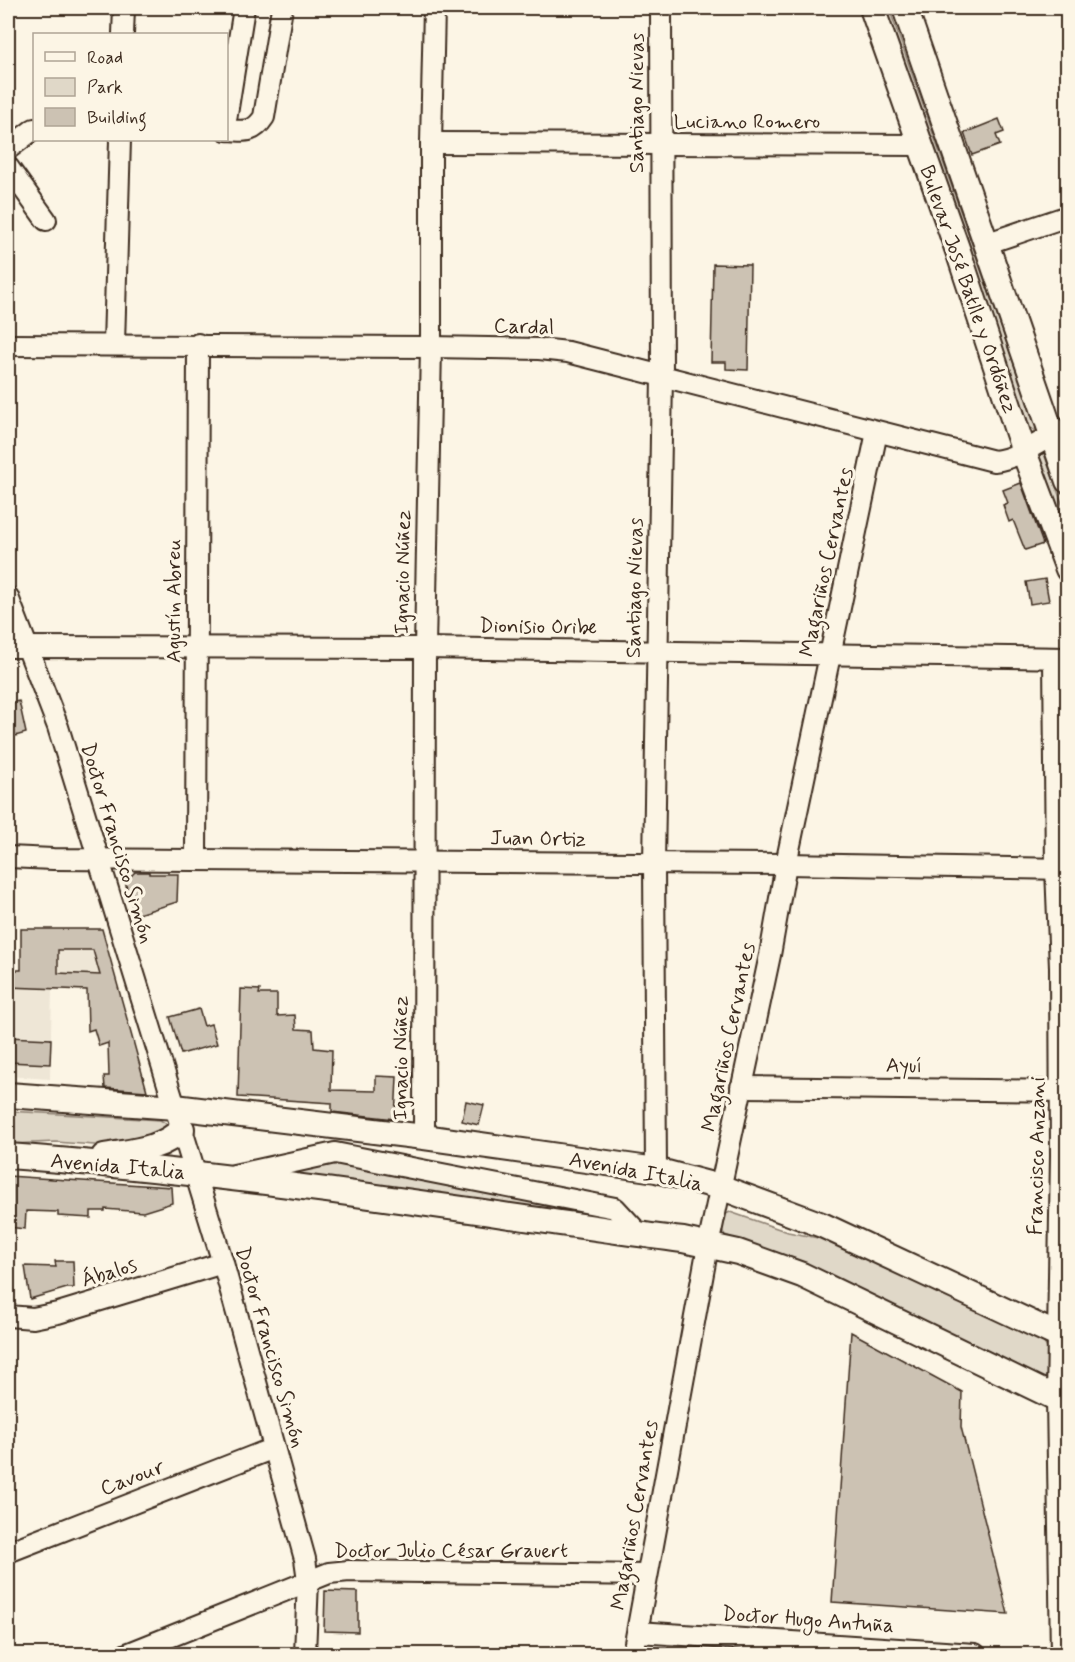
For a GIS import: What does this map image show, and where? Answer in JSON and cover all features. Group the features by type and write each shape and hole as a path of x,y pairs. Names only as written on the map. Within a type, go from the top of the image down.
{"main road":[{"name":"Bulevar José Batlle y Ordóñez","path":"872,8 959,254 1024,452 1068,569"},
{"name":"Bulevar José Batlle y Ordóñez","path":"905,8 985,244 1060,431 1068,481"},
{"name":"Avenida Italia","path":"8,1095 178,1118 424,1137 656,1170 719,1196 822,1225 1063,1337"},
{"path":"78,1161 160,1144 173,1138 178,1118"},
{"name":"Avenida Italia","path":"8,1156 228,1176 640,1235 747,1255 802,1275 1062,1401"}],"street":[{"path":"123,33 124,8"},
{"path":"228,108 244,8"},
{"path":"228,130 248,131 259,126 264,117 282,8"},
{"name":"Ignacio Núñez","path":"424,1137 425,648 434,8"},
{"name":"Santiago Nievas","path":"656,1170 654,864 662,376 661,8"},
{"path":"8,149 33,130"},
{"path":"114,344 120,141"},
{"name":"Luciano Romero","path":"431,143 920,145"},
{"path":"8,167 45,220"},
{"path":"985,244 1068,216"},
{"name":"Cardal","path":"8,345 198,344 539,349 568,352 994,461 1008,459 1024,452 1060,431"},
{"name":"Agustín Abreu","path":"196,859 198,344"},
{"name":"Magariños Cervantes","path":"633,1654 708,1246 877,432"},
{"name":"Doctor Francisco Simón","path":"8,597 58,727 223,1263 305,1559 308,1580 304,1654"},
{"name":"Dionisio Oribe","path":"8,647 425,648 1061,658"},
{"name":"Francisco Anzani","path":"1061,658 1060,968 1064,1091 1061,1654"},
{"name":"Juan Ortiz","path":"8,856 1062,869"},
{"name":"Ayuí","path":"741,1087 1064,1091"},
{"name":"Avenida Italia","path":"228,1176 335,1153 615,1208 640,1235"},
{"name":"Ábalos","path":"8,1316 33,1318 58,1313 223,1263"},
{"name":"Cavour","path":"8,1552 274,1448"},
{"name":"Doctor Julio César Grauert","path":"127,1654 329,1573 349,1571 647,1575"},
{"name":"Doctor Hugo Antuña","path":"638,1632 809,1649 975,1654"}],"shaded area":[{"path":"21,929 102,929 118,991 52,990 50,1079 8,1076 8,970 21,970"}],"green space":[{"path":"882,8 889,8 1036,426 1035,431 1030,427"},
{"path":"1043,451 1067,517 1067,537 1039,455"},
{"path":"8,1111 160,1120 167,1124 170,1130 107,1146 56,1142 8,1144"},
{"path":"337,1158 608,1216 607,1218 280,1174"},
{"path":"730,1212 788,1232 833,1241 1043,1342 1049,1355 1047,1375 1044,1379 773,1253 725,1235 720,1228 722,1216"}],"building":[{"path":"999,119 1004,132 996,135 1000,145 972,155 964,133"},
{"path":"713,264 750,265 748,370 726,369 726,362 711,362"},
{"path":"1021,483 1043,544 1025,550 1013,520 1009,522 1003,505 1008,503 1003,490"},
{"path":"1045,579 1049,601 1030,604 1026,582"},
{"path":"19,701 26,733 8,738 8,703"},
{"path":"135,872 178,874 177,902 135,915 125,882"},
{"path":"21,929 102,929 147,1091 105,1088 104,1076 109,1076 108,1043 99,1046 94,1029 88,1031 87,990 8,987 8,970 21,970","holes":["58,950 93,950 100,975 58,973"]},
{"path":"241,989 260,990 259,994 277,994 277,1016 295,1015 296,1029 313,1030 314,1048 332,1050 331,1090 376,1091 376,1076 397,1077 395,1119 332,1112 332,1103 238,1097"},
{"path":"199,1009 204,1026 211,1024 217,1044 181,1054 170,1017"},
{"path":"8,1037 51,1039 50,1064 8,1062"},
{"path":"466,1101 484,1105 479,1125 462,1121"},
{"path":"8,1176 171,1187 172,1203 143,1212 105,1209 105,1211 91,1211 91,1218 58,1216 58,1212 26,1211 25,1229 8,1227"},
{"path":"55,1261 73,1261 74,1288 30,1299 25,1266 56,1267"},
{"path":"851,1332 962,1392 961,1427 1008,1614 832,1602"},
{"path":"325,1591 358,1592 358,1632 324,1631"}]}
